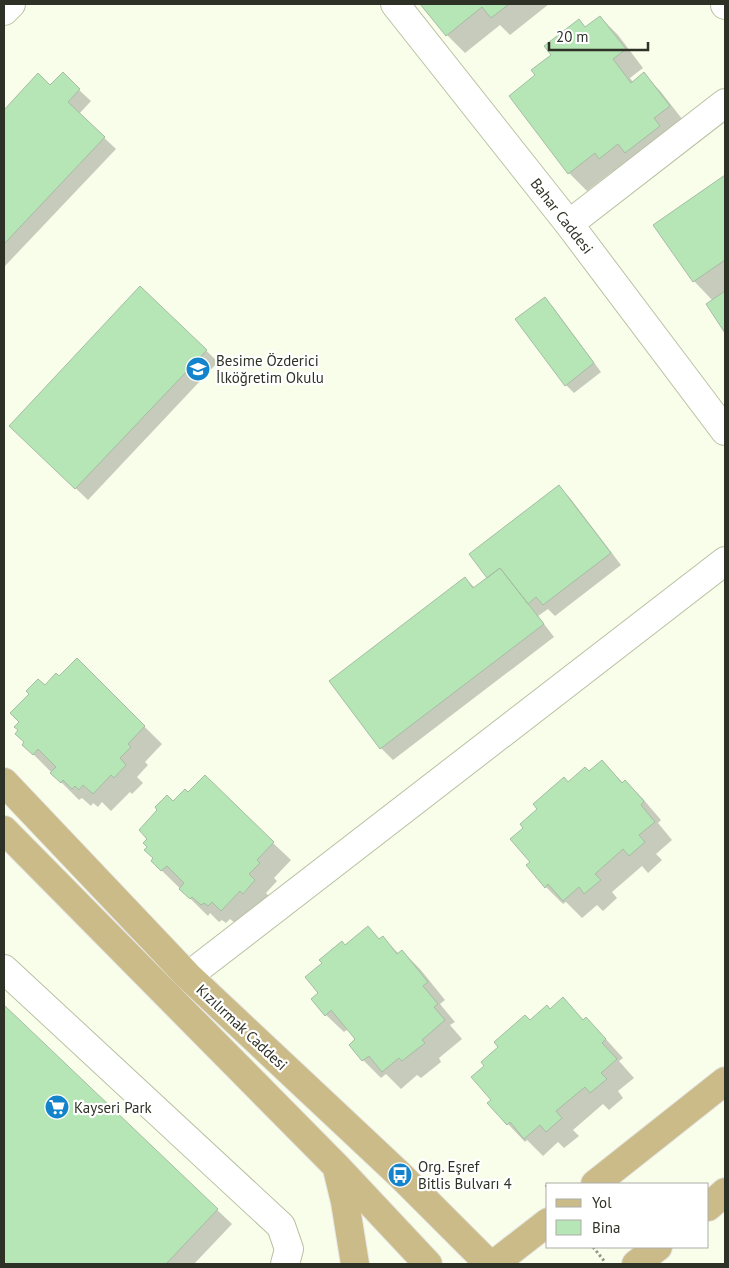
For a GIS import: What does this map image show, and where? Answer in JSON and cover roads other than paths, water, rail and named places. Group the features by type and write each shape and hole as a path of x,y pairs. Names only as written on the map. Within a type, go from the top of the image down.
{"main road":[{"name":"Kızılırmak Caddesi","path":"4,782 188,976 400,1175 489,1264"},
{"name":"Kızılırmak Caddesi","path":"4,830 337,1167 428,1264"},
{"path":"597,1183 725,1081"},
{"path":"337,1167 355,1264"},
{"path":"709,1205 725,1192"},
{"path":"494,1264 546,1224"},
{"path":"636,1264 657,1248"}],"street":[{"path":"4,11 11,4"},
{"name":"Bahar Caddesi","path":"395,4 569,224 725,431"},
{"path":"569,224 725,103"},
{"path":"188,976 725,561"},
{"path":"4,969 281,1226 289,1249 285,1264"}],"place":[{"name":"Besime Özderici İlköğretim Okulu","path":"198,369"},
{"name":"Kayseri Park","path":"57,1107"},
{"name":"Org. Eşref Bitlis Bulvarı 4","path":"400,1175"}]}
